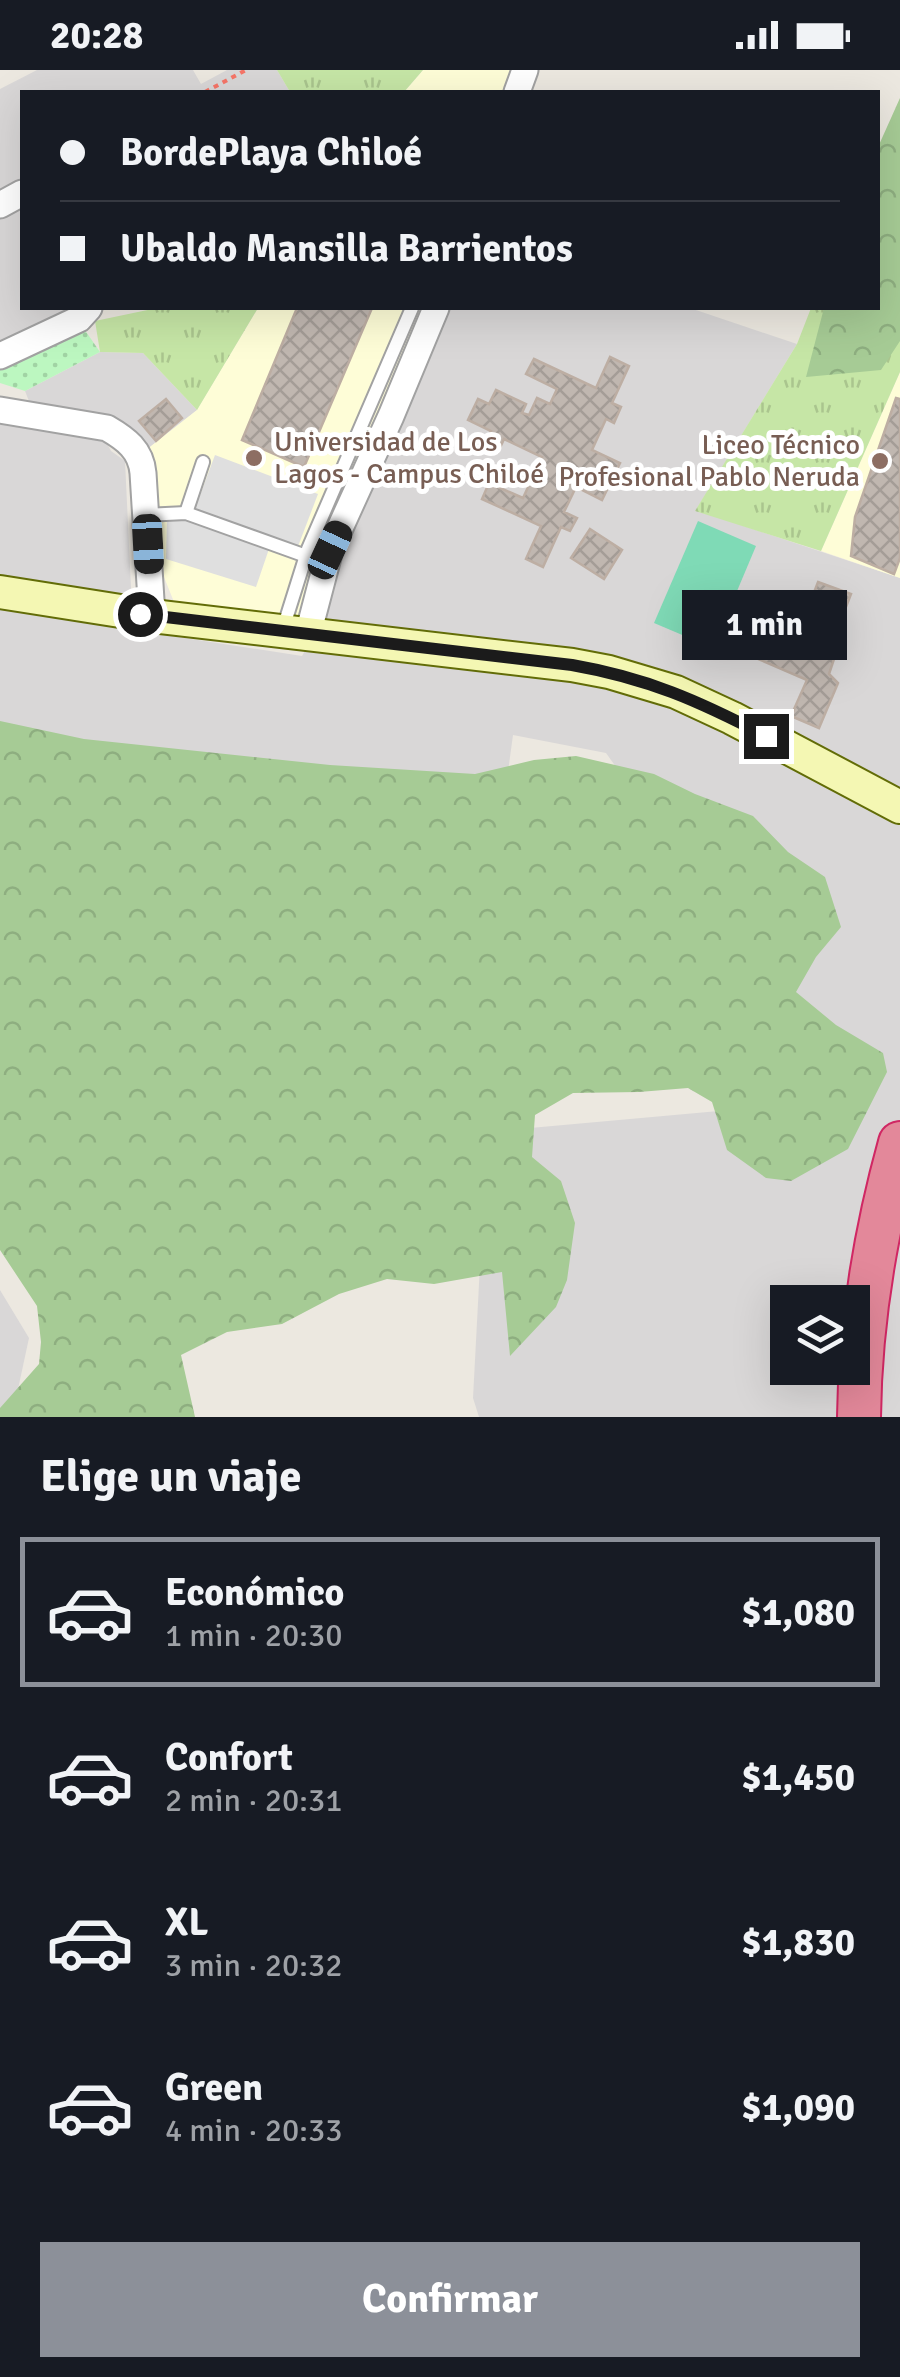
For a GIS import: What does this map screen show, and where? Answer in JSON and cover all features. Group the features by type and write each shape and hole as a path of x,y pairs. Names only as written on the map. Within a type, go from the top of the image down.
{"highway":[{"path":"859,1417 869,1289 877,1237 900,1144"}],"main road":[{"path":"0,592 152,616 610,672 705,704 900,808"}],"street":[{"path":"0,356 79,319 87,310"},
{"path":"296,633 435,310"},
{"path":"0,410 108,428 123,437 139,456 152,616"}],"lane":[{"path":"296,633 286,619 306,556 411,310"},
{"path":"186,513 204,462"},
{"path":"146,515 186,513 306,556"}],"path":[{"path":"209,90 246,70"}],"shaded area":[{"path":"37,70 193,70 201,84 227,70 277,70 289,90 20,90 20,310 104,310 78,314 0,352 0,89"},
{"path":"423,70 516,70 508,90 406,90"},
{"name":"Universidad de Los Lagos - Campus Chiloé","path":"257,310 423,310 321,548 298,620 174,602 164,577 155,483 146,450 197,410"},
{"path":"443,310 696,310 797,344 696,510 900,578 900,1417 479,1417 473,1398 487,1132 752,1108 626,781 606,753 513,735 504,801 0,746 0,420 38,424 25,391 100,352 143,353 197,410 146,450 90,411 111,451 125,461 133,630 302,656 322,621 340,554"},
{"name":"Liceo Técnico Profesional Pablo Neruda","path":"900,372 900,578 821,551"},
{"path":"215,455 318,494 297,549 194,511"},
{"path":"167,517 185,517 270,546 256,587 166,559"},
{"path":"0,1290 29,1338 12,1417 0,1417"}],"green space":[{"path":"277,70 423,70 406,90 289,90"},
{"path":"900,98 900,341 881,370 806,377 823,310 880,310 880,143"},
{"path":"900,152 900,372 821,551 695,511 797,344 810,310 880,310"},
{"path":"147,310 257,310 197,410 143,353 100,352 95,321"},
{"path":"80,323 100,352 25,391 0,383 0,363"},
{"path":"698,521 756,546 713,648 654,623"},
{"path":"0,721 84,739 330,765 475,774 534,760 576,756 654,774 753,816 788,852 825,877 841,927 816,957 796,992 836,1025 883,1053 887,1072 848,1149 791,1181 766,1178 727,1150 712,1102 688,1088 573,1093 535,1115 532,1157 561,1181 575,1223 567,1280 556,1307 510,1356 502,1272 434,1284 387,1279 339,1294 282,1324 227,1332 181,1355 195,1417 0,1417 0,1408 39,1364 41,1342 37,1306 0,1250"}],"building":[{"path":"296,310 371,310 304,467 242,440"},
{"path":"610,357 629,366 612,403 621,407 614,423 606,419 592,450 620,463 602,500 576,487 564,512 577,518 570,531 561,527 543,567 526,559 541,526 482,499 489,483 523,498 542,457 504,439 498,452 484,445 491,431 468,420 478,399 489,404 496,390 526,404 522,413 529,415 537,398 550,404 557,389 526,374 534,359 596,388"},
{"name":"Liceo Técnico Profesional Pablo Neruda","path":"896,398 900,399 900,558 894,574 851,556 855,517"},
{"path":"166,399 182,418 156,441 139,421"},
{"path":"590,529 622,550 604,579 571,558"},
{"path":"818,582 851,594 839,625 832,622 820,654 834,659 829,674 838,683 819,728 791,716 807,680 756,658 776,613 805,616"}],"place":[{"name":"Universidad de Los Lagos - Campus Chiloé","path":"254,458"},
{"name":"Liceo Técnico Profesional Pablo Neruda","path":"880,461"}],"route":[{"path":"140,614 610,672 676,692 766,736"}]}
